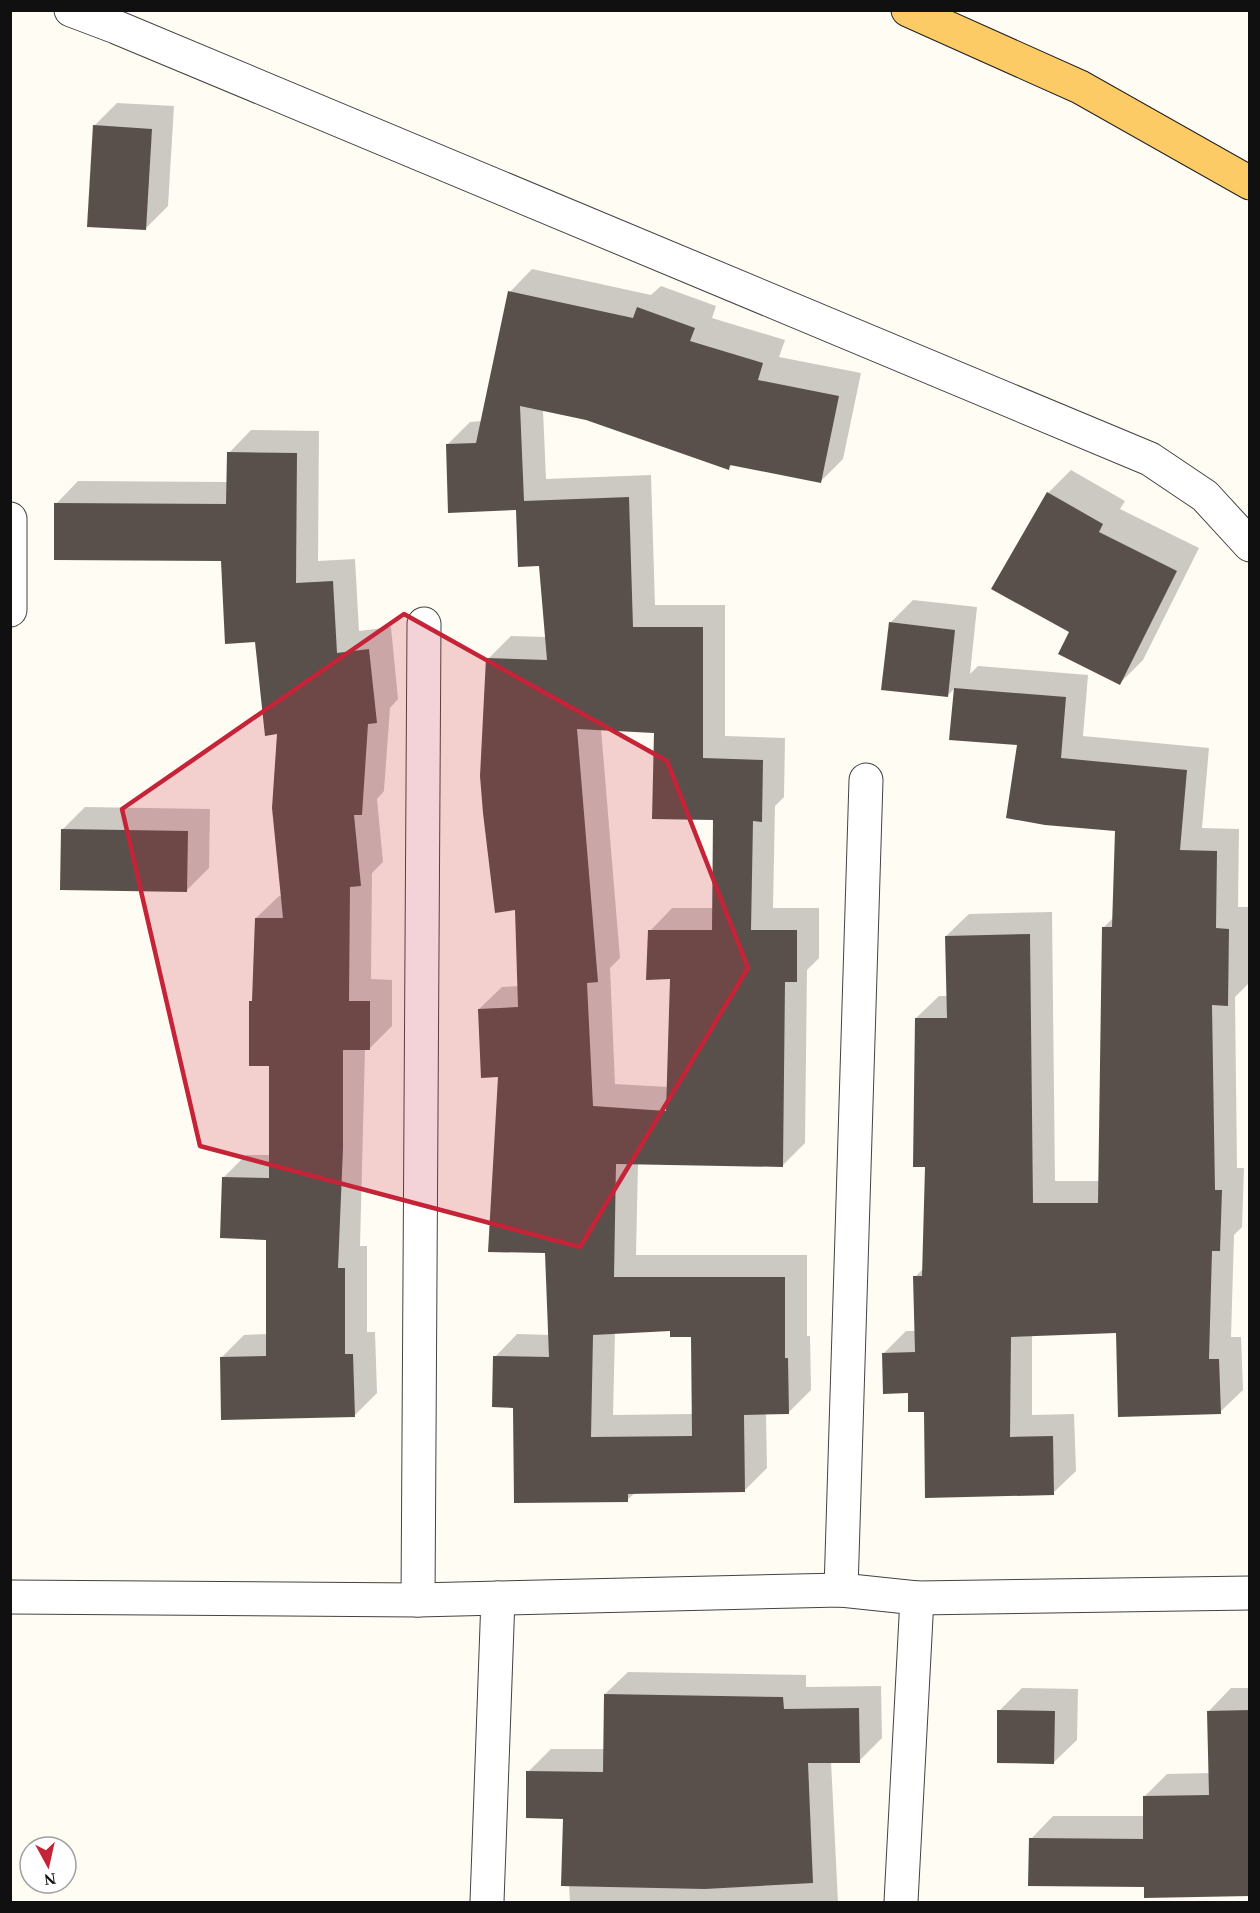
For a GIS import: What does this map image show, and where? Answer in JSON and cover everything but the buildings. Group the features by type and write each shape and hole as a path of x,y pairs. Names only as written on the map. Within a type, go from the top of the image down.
{"main road":[{"path":"909,10 1080,87 1250,183"}],"street":[{"path":"71,10 1150,459 1205,496 1250,545"},
{"path":"10,519 10,610"},
{"path":"418,1600 424,624"},
{"path":"841,1590 866,780"},
{"path":"10,1597 418,1600 841,1590 918,1598 1250,1593"},
{"path":"487,1902 498,1598"},
{"path":"901,1902 918,1598"}],"highlighted area":[{"path":"404,614 667,761 748,968 580,1247 200,1146 122,809"}]}
